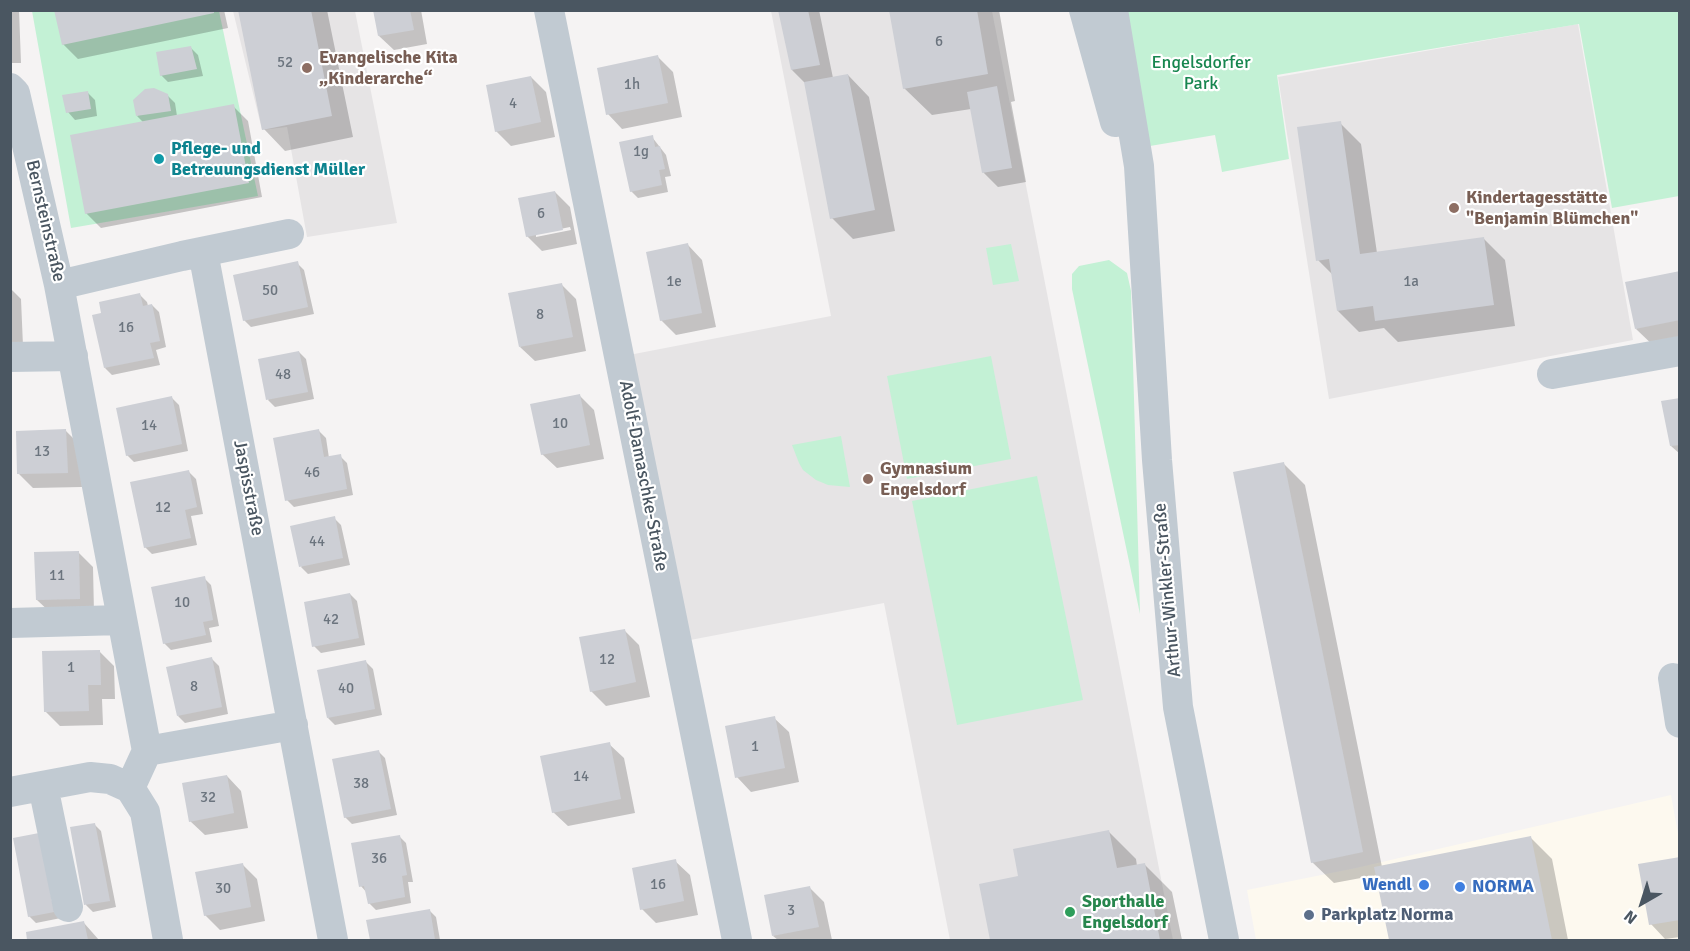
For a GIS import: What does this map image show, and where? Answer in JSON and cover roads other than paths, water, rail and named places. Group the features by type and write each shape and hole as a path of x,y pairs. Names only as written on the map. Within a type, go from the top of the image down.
{"street":[{"name":"Adolf-Damaschke-Straße","path":"549,10 737,940"},
{"name":"Arthur-Winkler-Straße","path":"1084,10 1144,235"},
{"name":"Arthur-Winkler-Straße","path":"1113,10 1139,166 1157,460 1178,707 1224,940"},
{"name":"Bernsteinstraße","path":"10,88 15,93 59,285 147,751"},
{"path":"59,285 288,234"},
{"name":"Jaspisstraße","path":"203,252 333,940"},
{"path":"1552,374 1680,351"},
{"path":"10,357 73,356"},
{"path":"10,623 123,620"},
{"path":"1673,678 1680,723"},
{"path":"130,788 147,751 293,725"},
{"path":"10,792 90,777 110,779 130,788 145,812 168,940"},
{"path":"43,786 68,907"}],"place":[{"name":"Evangelische Kita „Kinderarche“","path":"307,68"},
{"name":"Pflege- und Betreuungsdienst Müller","path":"159,159"},
{"name":"Kindertagesstätte \"Benjamin Blümchen\"","path":"1454,208"},
{"name":"Gymnasium Engelsdorf","path":"868,479"},
{"name":"Wendl","path":"1424,885"},
{"name":"NORMA","path":"1460,887"},
{"name":"Sporthalle Engelsdorf","path":"1070,912"},
{"name":"Parkplatz Norma","path":"1309,915"}],"park label":[{"name":"Engelsdorfer Park","path":"1201,73"}]}
